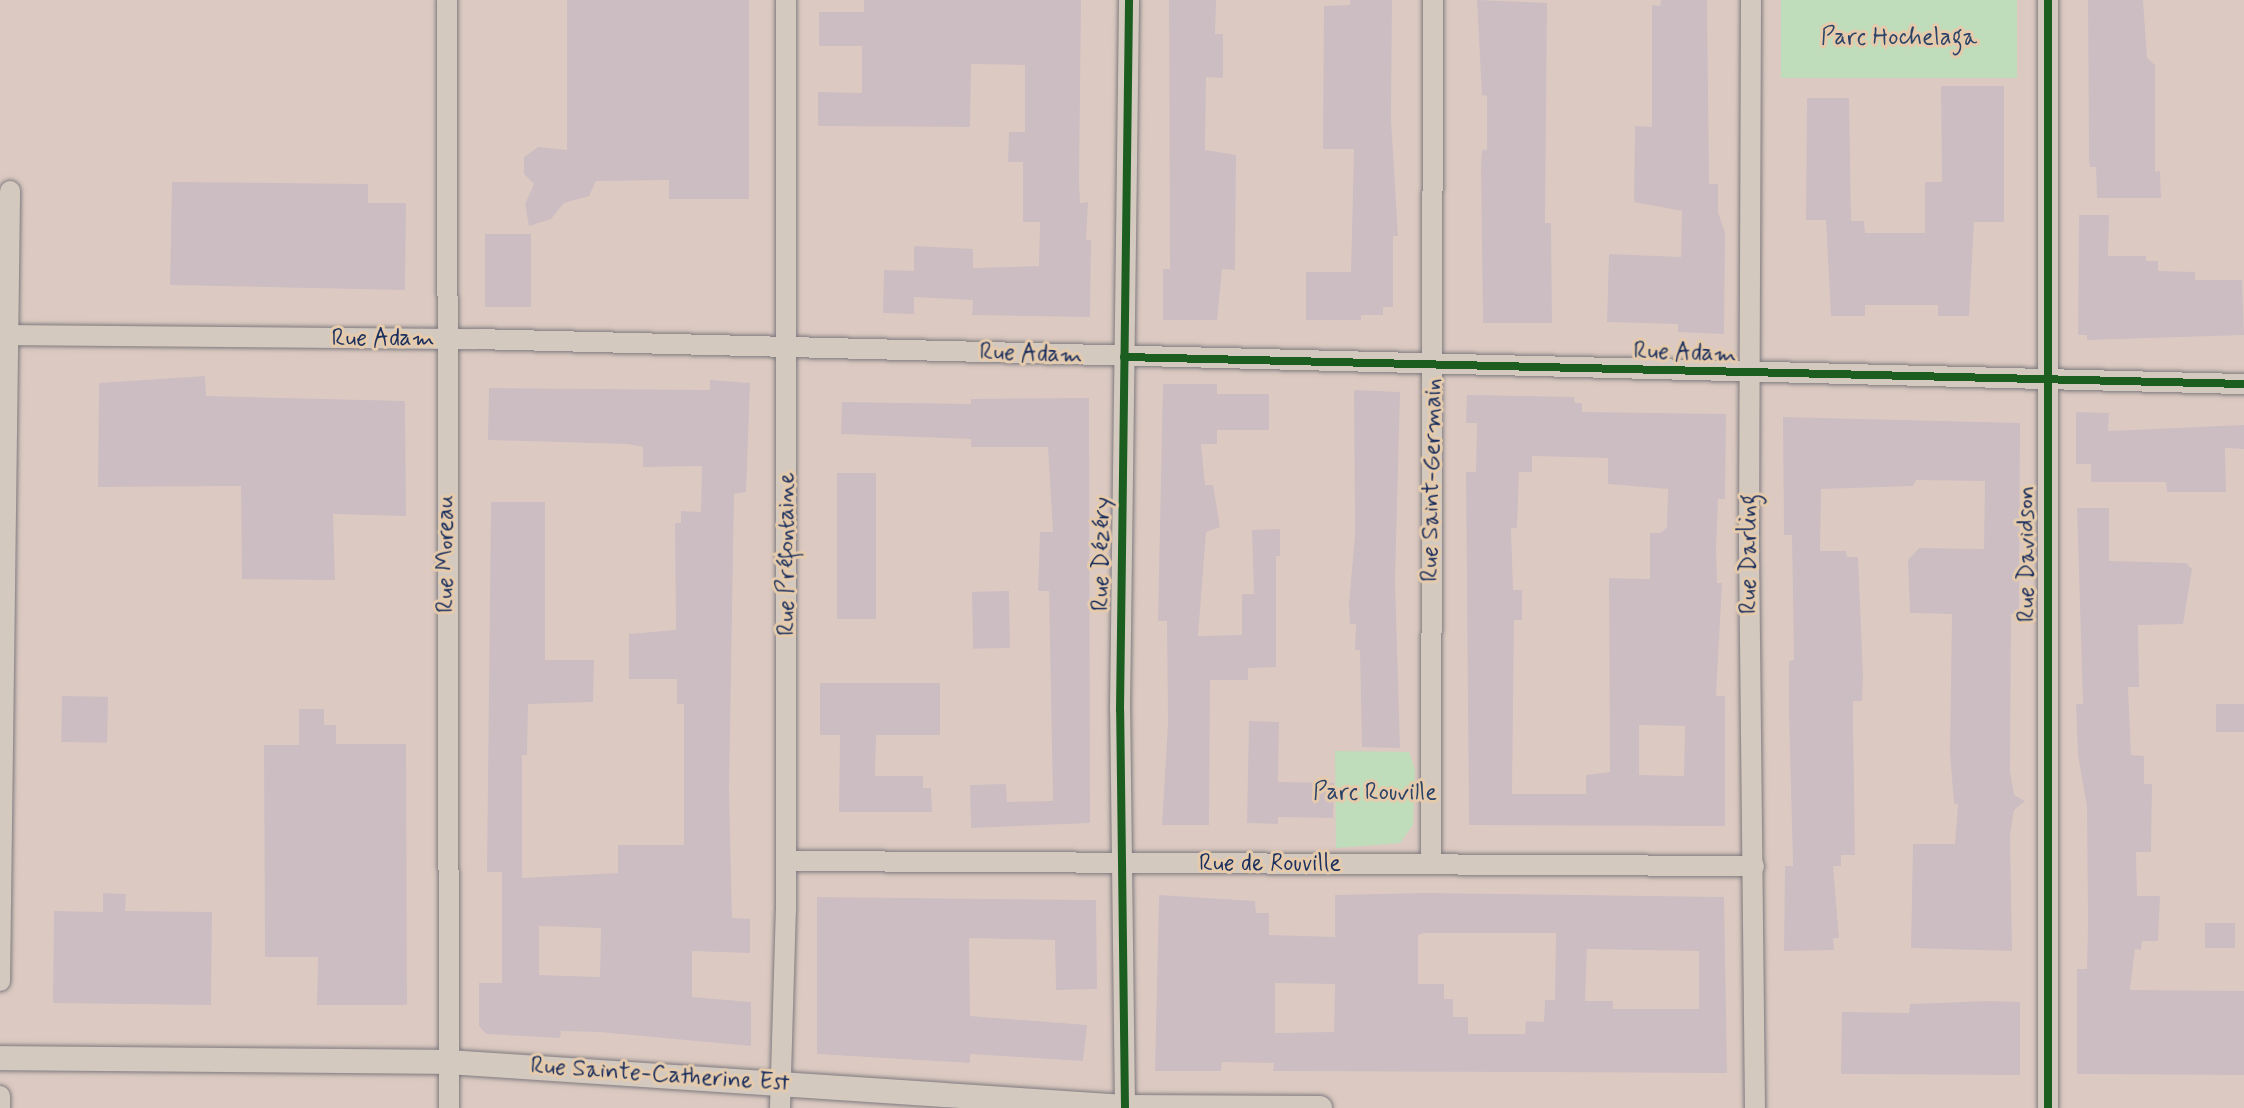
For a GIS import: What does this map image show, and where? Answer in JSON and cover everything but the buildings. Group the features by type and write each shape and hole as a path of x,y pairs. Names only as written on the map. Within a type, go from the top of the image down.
{"street":[{"name":"Rue Moreau","path":"447,0 449,1108"},
{"name":"Rue Préfontaine","path":"780,1108 787,861 786,0"},
{"name":"Rue Dézéry","path":"1125,1107 1124,357 1129,0"},
{"name":"Rue Saint-Germain","path":"1431,864 1433,0"},
{"name":"Rue Darling","path":"1751,0 1748,375 1755,1108"},
{"name":"Rue Davidson","path":"2048,0 2048,1108"},
{"path":"0,981 10,191"},
{"name":"Rue Adam","path":"10,335 446,339 1748,375 2244,384"},
{"name":"Rue de Rouville","path":"787,861 1754,866"},
{"name":"Rue Sainte-Catherine Est","path":"0,1058 448,1062 1125,1107 1320,1108"},
{"path":"0,1096 0,1108"}],"green space":[{"name":"Parc Hochelaga","path":"1781,0 2017,0 2017,78 1781,78"},
{"name":"Parc Rouville","path":"1335,751 1409,752 1415,770 1413,825 1400,843 1336,848"}],"cycle path":[{"path":"1125,1108 1120,710 1129,0"},
{"path":"2048,0 2048,1108"},
{"path":"1124,357 2244,384"}]}
